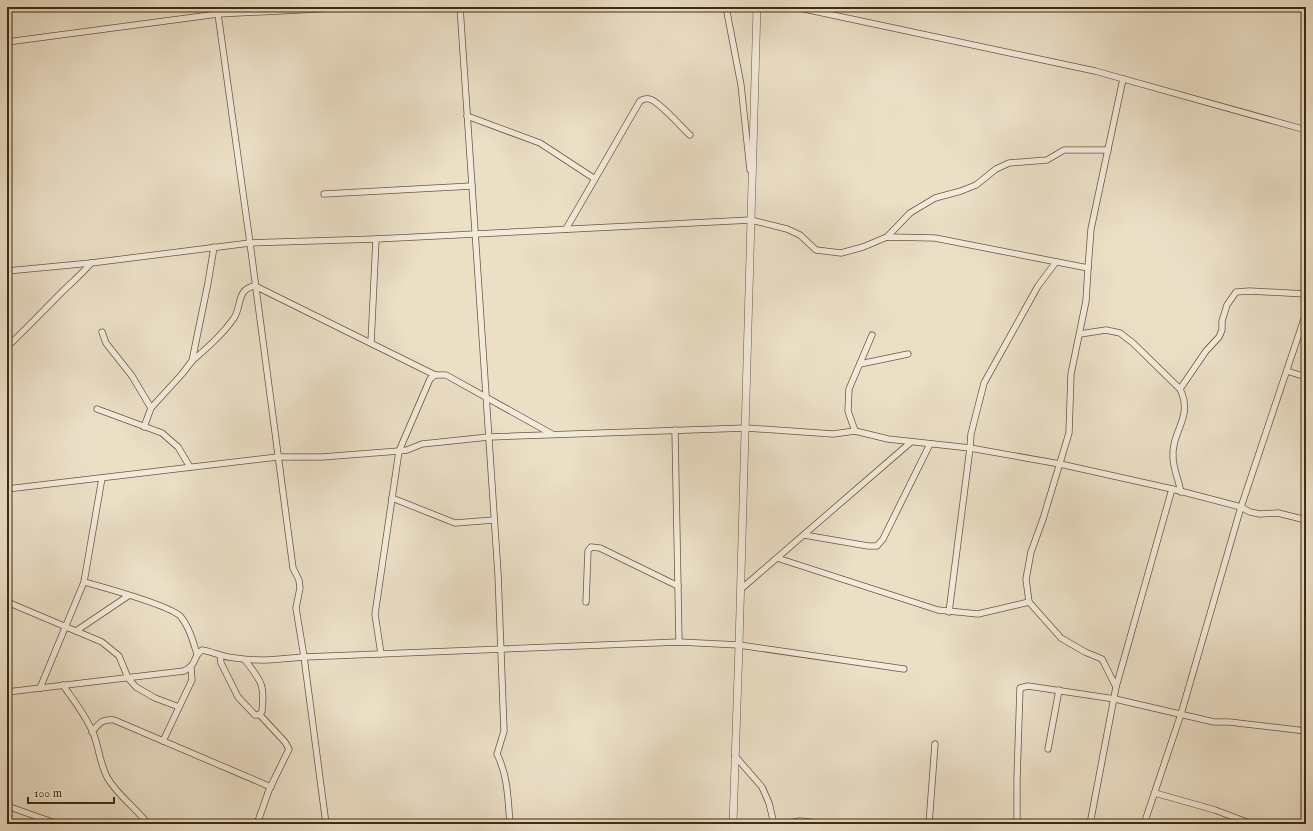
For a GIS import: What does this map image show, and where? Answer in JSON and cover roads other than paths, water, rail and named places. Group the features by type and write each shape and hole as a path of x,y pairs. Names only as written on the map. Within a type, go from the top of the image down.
{"street":[{"path":"7,42 218,14 357,7"},
{"path":"460,7 489,436 501,648 504,731 497,754 508,786 510,824"},
{"path":"726,7 741,86 752,194"},
{"path":"733,824 740,645 757,7"},
{"path":"796,7 1088,69 1306,130"},
{"path":"218,14 293,568 299,580 300,588 296,608 326,824"},
{"path":"1116,687 1102,659 1085,652 1061,638 1029,602 1026,579 1031,552 1043,519 1069,432 1071,374 1086,301 1091,230 1123,79"},
{"path":"566,230 643,99 650,99 657,102 690,135"},
{"path":"467,116 540,142 596,179"},
{"path":"7,271 91,263 250,243 376,239 751,220 787,228 800,235 816,250 841,253 863,247 887,237 910,213 935,198 976,185 996,169 1009,163 1047,160 1064,150 1108,150"},
{"path":"324,194 472,186"},
{"path":"887,237 935,238 1088,268"},
{"path":"370,343 376,239"},
{"path":"192,361 214,247"},
{"path":"949,612 971,434 984,383 1038,286 1056,262"},
{"path":"7,348 63,291 83,273 91,263"},
{"path":"144,426 151,408 192,361 215,340 235,317 240,298 244,290 255,286 435,375 446,375 553,434"},
{"path":"1180,388 1206,351 1219,337 1226,310 1236,292 1250,291 1306,294"},
{"path":"1144,824 1181,714 1240,507 1306,313"},
{"path":"1080,334 1106,330 1120,333 1133,343 1180,388 1185,398 1184,413 1174,446 1172,459 1181,492"},
{"path":"102,332 106,343 132,376 151,408"},
{"path":"855,431 848,411 849,388 872,335"},
{"path":"860,364 908,354"},
{"path":"1287,370 1306,378"},
{"path":"381,654 375,614 378,584 399,451 430,379 435,375"},
{"path":"97,409 162,433 178,447 190,467"},
{"path":"7,489 278,457 322,457 399,451 407,450 422,444 489,436 746,428 833,434 855,431 888,439 970,448 1060,464 1172,489 1240,507 1250,512 1260,514 1278,513 1306,520"},
{"path":"675,430 679,642"},
{"path":"741,589 911,442"},
{"path":"804,535 868,546 877,546 883,539 930,444"},
{"path":"40,688 67,627 84,582 102,478"},
{"path":"1090,824 1115,699 1116,687 1172,489"},
{"path":"392,498 455,522 494,520"},
{"path":"586,602 588,551 589,548 592,547 600,548 678,586"},
{"path":"777,558 938,610 949,612 978,614 1029,602"},
{"path":"7,692 184,672 191,668 197,654 192,637 180,616 164,607 84,582"},
{"path":"76,631 128,596"},
{"path":"7,602 102,642 119,656 128,678 136,687 155,698 179,707"},
{"path":"197,654 202,650 254,661 304,657 501,648 679,642 740,645 904,669"},
{"path":"220,655 221,663 238,697 256,715 260,715 285,742 289,749 271,787 257,824"},
{"path":"245,660 259,678 263,689 262,711 260,715"},
{"path":"163,741 192,680 191,668"},
{"path":"63,685 85,717 92,732 100,761 108,778 118,792 148,824"},
{"path":"1017,824 1020,688 1028,686 1115,699 1214,722 1229,722 1306,731"},
{"path":"7,687 16,690"},
{"path":"1048,749 1059,690"},
{"path":"92,732 99,723 106,720 114,720 271,787"},
{"path":"929,824 935,744"},
{"path":"735,756 762,787 769,803 774,824"},
{"path":"1155,793 1215,810 1252,824"},
{"path":"7,806 58,824"},
{"path":"781,824 800,821 828,824"}]}
